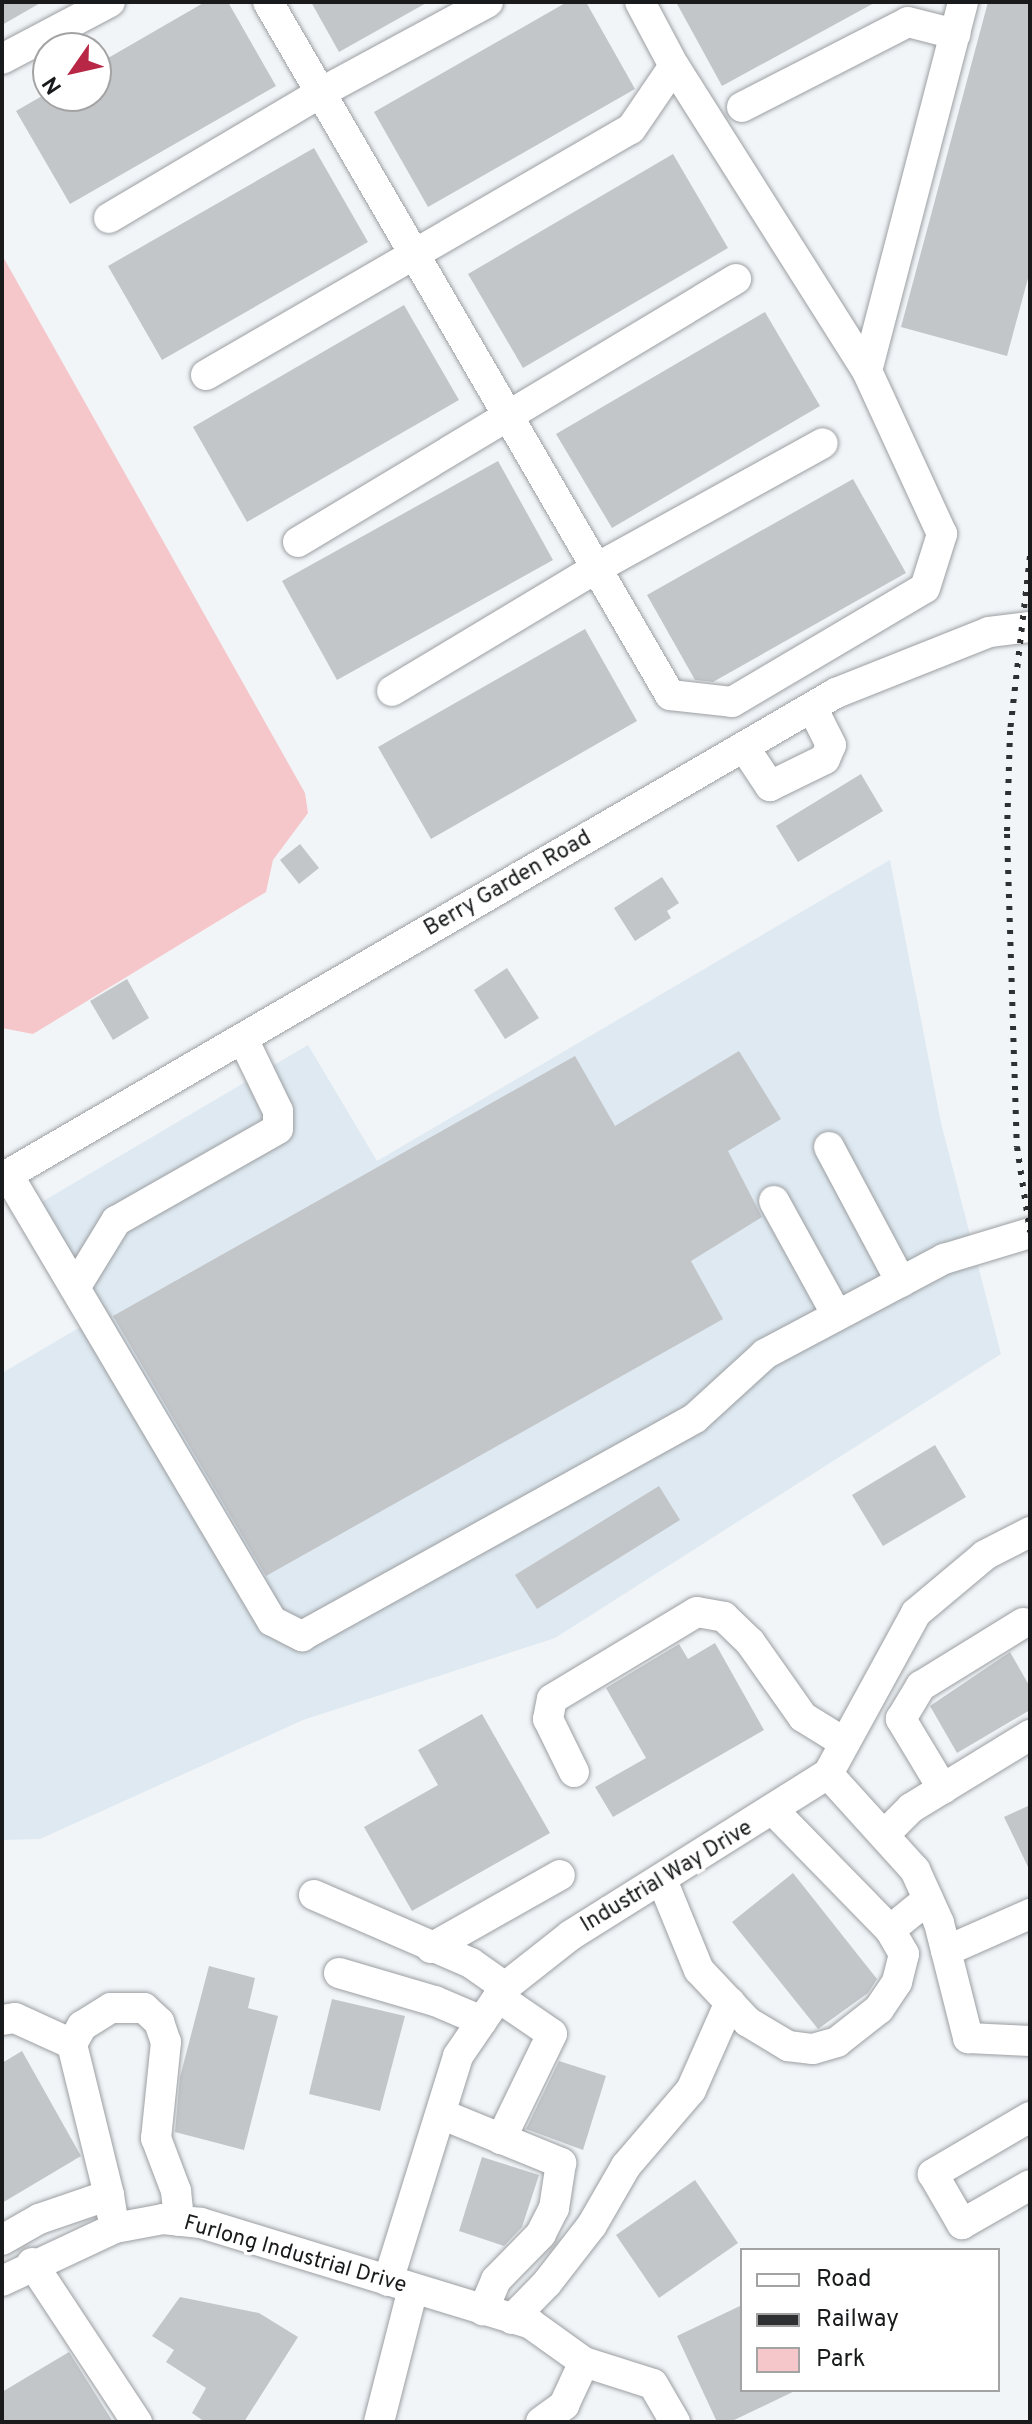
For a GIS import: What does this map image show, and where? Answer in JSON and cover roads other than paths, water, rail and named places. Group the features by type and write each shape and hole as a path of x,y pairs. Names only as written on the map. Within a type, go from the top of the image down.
{"street":[{"path":"2,59 110,2"},
{"path":"268,2 670,695 732,702 925,588 942,534 867,371 674,66 640,2"},
{"path":"109,218 320,93 488,2"},
{"path":"867,371 963,2"},
{"path":"742,107 924,13 955,34"},
{"path":"206,375 631,129 674,66"},
{"path":"298,542 736,279"},
{"path":"392,691 595,569 823,443"},
{"name":"Berry Garden Road","path":"5,1176 812,707 989,632 1030,627"},
{"path":"744,747 770,786 825,759 831,745 812,707"},
{"path":"75,1288 116,1221 278,1129 278,1111 243,1039"},
{"path":"829,1147 901,1282"},
{"path":"5,1176 75,1288 272,1621 302,1636 695,1418 765,1354 944,1259 1030,1233"},
{"path":"774,1201 837,1315"},
{"name":"Industrial Way Drive","path":"379,2422 400,2285 441,2114 458,2056 495,2002 571,1935 774,1811 828,1774 916,1613 985,1555 1030,1532"},
{"path":"574,1772 548,1719 552,1699 697,1612 724,1617 750,1642 803,1717 845,1743"},
{"path":"943,1789 901,1719 921,1686 1023,1623"},
{"path":"886,1833 911,1808 1030,1735"},
{"path":"828,1774 886,1833 915,1870 946,1951 968,2038 1030,2041"},
{"path":"662,1880 699,1970 748,2022 788,2046 813,2049 837,2042 879,2009 897,1982 904,1954 890,1930 774,1811"},
{"path":"431,1948 560,1875"},
{"path":"314,1895 471,1963 495,2002"},
{"path":"890,1930 928,1899"},
{"path":"946,1951 1030,1914"},
{"path":"339,1973 435,2001 495,2002 552,2034 501,2139"},
{"path":"441,2114 561,2163 554,2208 541,2234 496,2280 498,2314 547,2283 592,2225 626,2166 691,2090 730,2002"},
{"path":"115,2228 72,2044 82,2026 111,2008 144,2008 159,2022 166,2042 156,2138 176,2191 179,2221"},
{"path":"2,2020 15,2018 72,2044"},
{"path":"1030,2117 933,2174 962,2224 1030,2185"},
{"path":"2,2240 39,2219 109,2195"},
{"name":"Furlong Industrial Drive","path":"2,2281 32,2263 115,2228 179,2221 531,2324 584,2362 653,2384 675,2422"},
{"path":"32,2263 137,2422"},
{"path":"541,2422 564,2405 584,2362"}],"railway":[{"path":"1030,556 1010,731 1007,834 1017,1147 1030,1232"}]}
